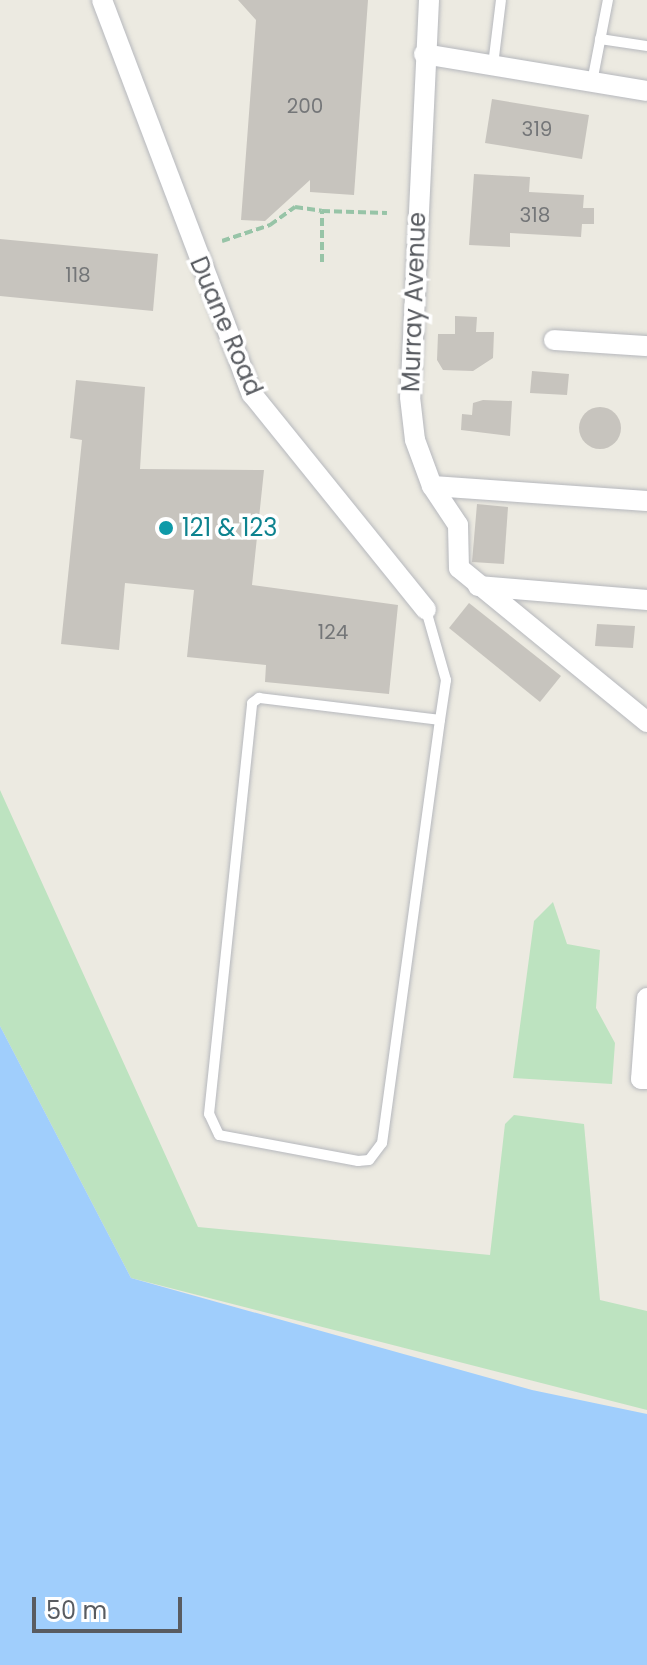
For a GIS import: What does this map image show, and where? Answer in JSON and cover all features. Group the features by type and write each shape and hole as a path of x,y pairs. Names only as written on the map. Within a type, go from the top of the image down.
{"street":[{"name":"Duane Road","path":"102,0 252,394 426,610"},
{"name":"Murray Avenue","path":"429,0 424,54 410,397 432,486 458,525 459,568 647,722"},
{"path":"424,54 647,91"},
{"path":"554,340 647,346"},
{"path":"432,486 647,501"},
{"path":"478,586 647,600"},
{"path":"647,998 641,1079 647,1079"}],"lane":[{"path":"493,65 501,0"},
{"path":"592,82 608,0"},
{"path":"600,39 647,46"},
{"path":"426,610 446,680 378,1152 358,1161 219,1135 209,1114 252,703 259,698 440,720"}],"path":[{"path":"222,241 270,225 295,207 387,213"},
{"path":"322,211 322,262"}],"green space":[{"path":"0,790 198,1227 490,1255 505,1124 514,1115 584,1124 600,1300 647,1311 647,1410 131,1278 0,1026"},
{"path":"553,902 567,944 600,950 596,1008 615,1043 612,1084 513,1078 534,921"}],"water":[{"path":"0,1026 131,1278 532,1390 647,1414 647,1665 0,1665"}],"building":[{"path":"238,0 368,0 354,195 310,192 310,180 265,221 241,220 256,20"},
{"path":"492,99 589,115 582,159 485,143"},
{"path":"474,174 530,177 529,192 584,195 583,208 594,208 594,224 582,224 581,237 510,233 510,247 469,245"},
{"path":"0,239 158,254 153,311 0,296"},
{"path":"455,316 477,317 476,332 494,332 493,358 473,371 443,370 437,360 438,334 455,334"},
{"path":"532,371 569,374 567,395 530,393"},
{"name":"121 & 123","path":"76,380 145,387 140,469 264,470 252,585 398,605 389,694 265,682 266,665 187,657 194,590 125,583 119,650 61,644 82,440 70,438"},
{"path":"483,400 512,401 510,436 461,430 462,414 472,415 473,403"},
{"path":"600,407 615,413 621,428 615,443 600,449 585,443 579,428 585,413"},
{"path":"477,504 508,507 504,564 472,562"},
{"path":"469,603 561,676 540,702 449,628"},
{"path":"597,624 635,626 633,648 595,646"}],"place":[{"name":"121 & 123","path":"166,528"}]}
